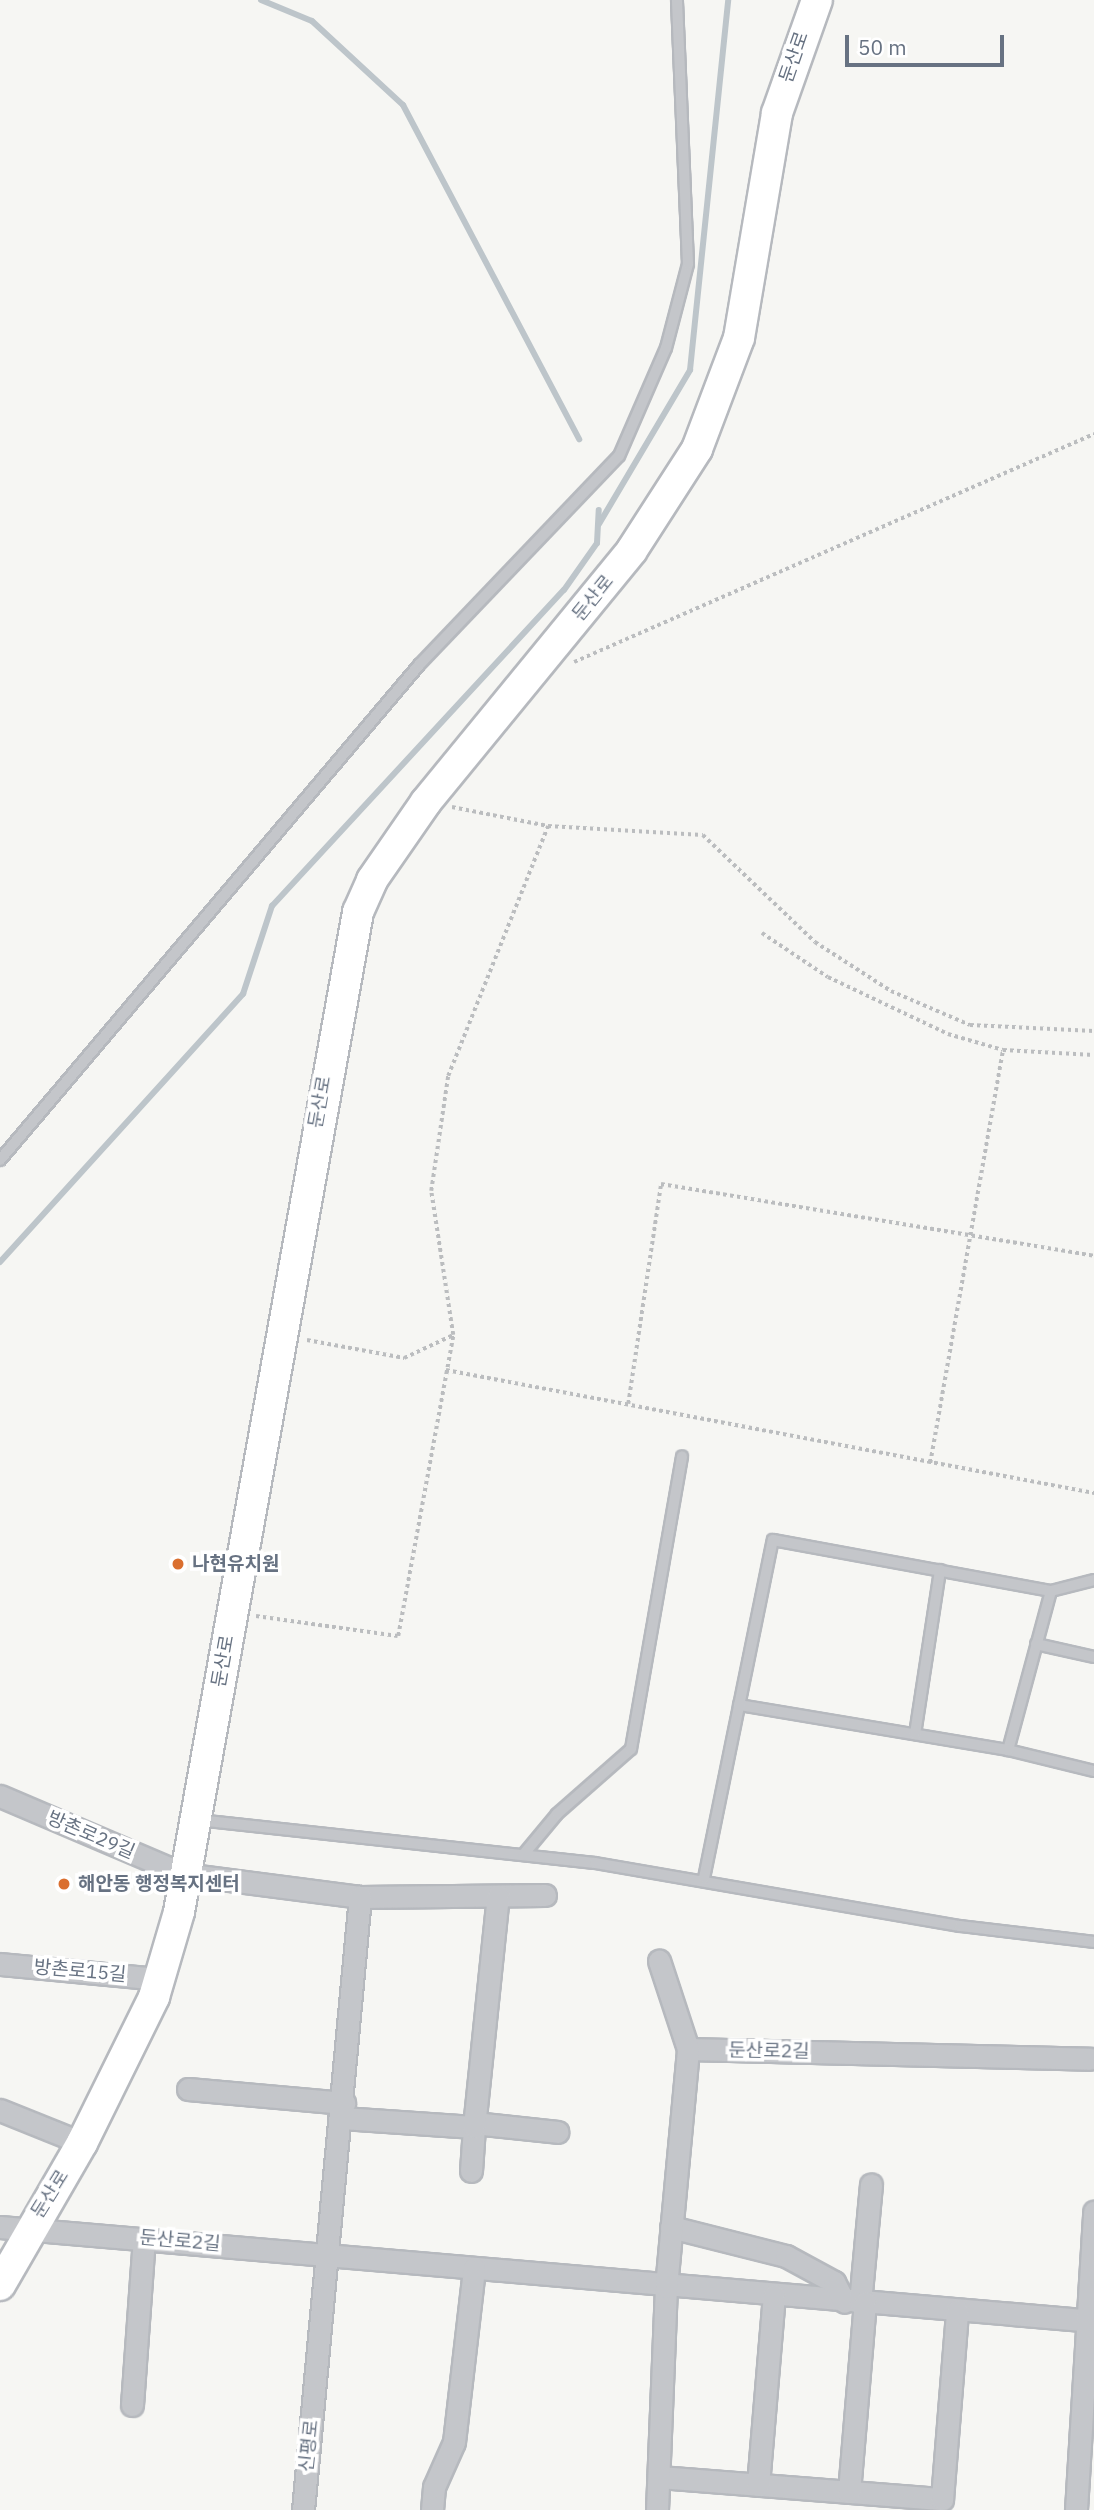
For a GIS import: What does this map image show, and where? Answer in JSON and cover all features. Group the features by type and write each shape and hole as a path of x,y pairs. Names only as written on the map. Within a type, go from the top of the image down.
{"street":[{"name":"둔산로","path":"0,2285 14,2228 82,2143 160,1979 195,1819 346,951 372,880 426,802 615,572 669,500 697,449 739,338 777,113 817,0"},
{"name":"방촌로29길","path":"0,1796 183,1874 360,1896"},
{"path":"331,2254 360,1896 545,1895"},
{"path":"471,2171 498,1896"},
{"path":"657,2510 666,2287 688,2049 659,1961"},
{"name":"방촌로15길","path":"0,1964 160,1979"},
{"name":"둔산로2길","path":"688,2049 1090,2059"},
{"path":"188,2088 343,2110 558,2132"},
{"path":"0,2110 82,2143"},
{"path":"849,2491 856,2303 871,2185"},
{"path":"1076,2510 1088,2373 1094,2212"},
{"path":"671,2227 786,2256 834,2282 856,2303"},
{"name":"둔산로2길","path":"14,2228 331,2254 666,2287 1090,2321"},
{"path":"132,2405 144,2238"},
{"name":"신평로","path":"303,2510 331,2254"},
{"path":"432,2510 434,2487 454,2442 474,2268"},
{"path":"758,2485 774,2296"},
{"path":"660,2477 942,2499 957,2311"}],"lane":[{"path":"0,1160 419,665 619,456 666,348 688,264 677,0"},
{"path":"523,1855 557,1814 631,1749 682,1456"},
{"path":"704,1878 773,1540 1051,1591 1094,1580"},
{"path":"915,1734 940,1570"},
{"path":"1008,1750 1051,1591"},
{"path":"1036,1644 1094,1657"},
{"path":"739,1705 1008,1750 1094,1771"},
{"path":"195,1819 704,1878 960,1926 1094,1942"}],"path":[{"path":"571,663 1094,433"},
{"path":"426,802 548,825 703,835 815,942 891,991 970,1025 1094,1031"},
{"path":"231,1612 398,1636 453,1335 431,1191 448,1076 548,825"},
{"path":"762,933 828,977 948,1034 1003,1050 1094,1055"},
{"path":"930,1463 973,1234 1003,1050"},
{"path":"628,1404 661,1184 1094,1256"},
{"path":"279,1335 404,1358 453,1335"},
{"path":"446,1370 1094,1493"}],"waterway":[{"path":"261,0 312,21 403,105 579,439"},
{"path":"599,524 690,370 728,0"},
{"path":"0,1262 243,994 272,906 564,590 597,543 599,510"}],"place":[{"name":"나현유치원","path":"178,1564"},
{"name":"해안동 행정복지센터","path":"64,1884"}]}
